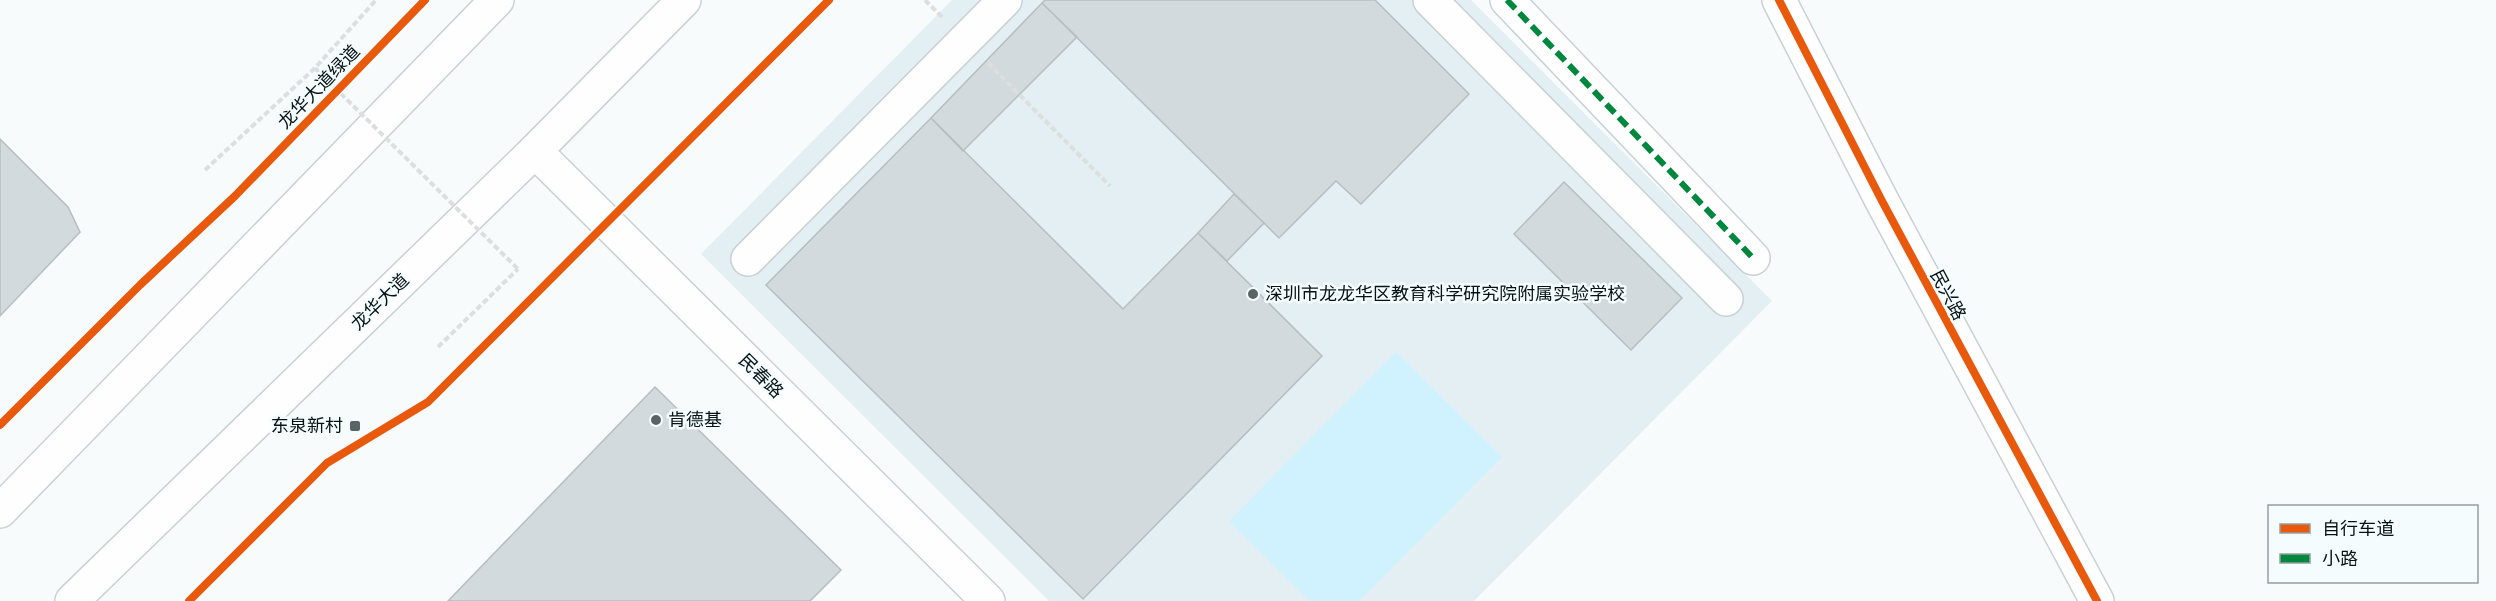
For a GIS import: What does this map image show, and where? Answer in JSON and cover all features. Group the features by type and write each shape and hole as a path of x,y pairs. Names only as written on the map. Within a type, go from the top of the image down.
{"street":[{"path":"0,511 497,0"},
{"name":"龙华大道","path":"72,601 535,151 684,0"},
{"path":"748,259 1005,0"},
{"path":"1430,0 1726,299"},
{"path":"1507,0 1753,258"},
{"name":"民兴路","path":"1779,0 1882,201 2097,601"},
{"name":"民春路","path":"535,151 982,599"}],"path":[{"path":"205,170 315,68 376,0"},
{"path":"925,0 1110,186"},
{"path":"315,68 518,269 438,348"}],"shaded area":[{"name":"深圳市龙龙华区教育科学研究院附属实验学校","path":"952,0 1471,0 1772,301 1474,601 1049,601 701,254"},
{"path":"1396,352 1502,457 1359,601 1310,601 1229,521"}],"building":[{"path":"1045,0 1375,0 1469,94 1361,204 1336,181 1279,238 1042,3"},
{"path":"1042,3 1077,37 963,151 931,118"},
{"path":"931,118 1123,309 1198,233 1322,356 1083,599 766,285"},
{"path":"0,139 68,207 80,232 0,316"},
{"path":"1564,182 1682,298 1631,350 1514,234"},
{"path":"1234,194 1264,223 1227,261 1198,233"},
{"path":"655,387 841,570 810,601 448,601"}],"marked path":[{"path":"1507,0 1753,258"}],"cycle path":[{"name":"龙华大道绿道","path":"0,425 140,285 235,196 425,0"},
{"path":"189,601 327,463 428,402 829,0"},
{"path":"1779,0 1882,201 2097,601"}],"place":[{"name":"深圳市龙龙华区教育科学研究院附属实验学校","path":"1253,294"},
{"name":"肯德基","path":"656,420"},
{"name":"东泉新村","path":"355,426"}]}
